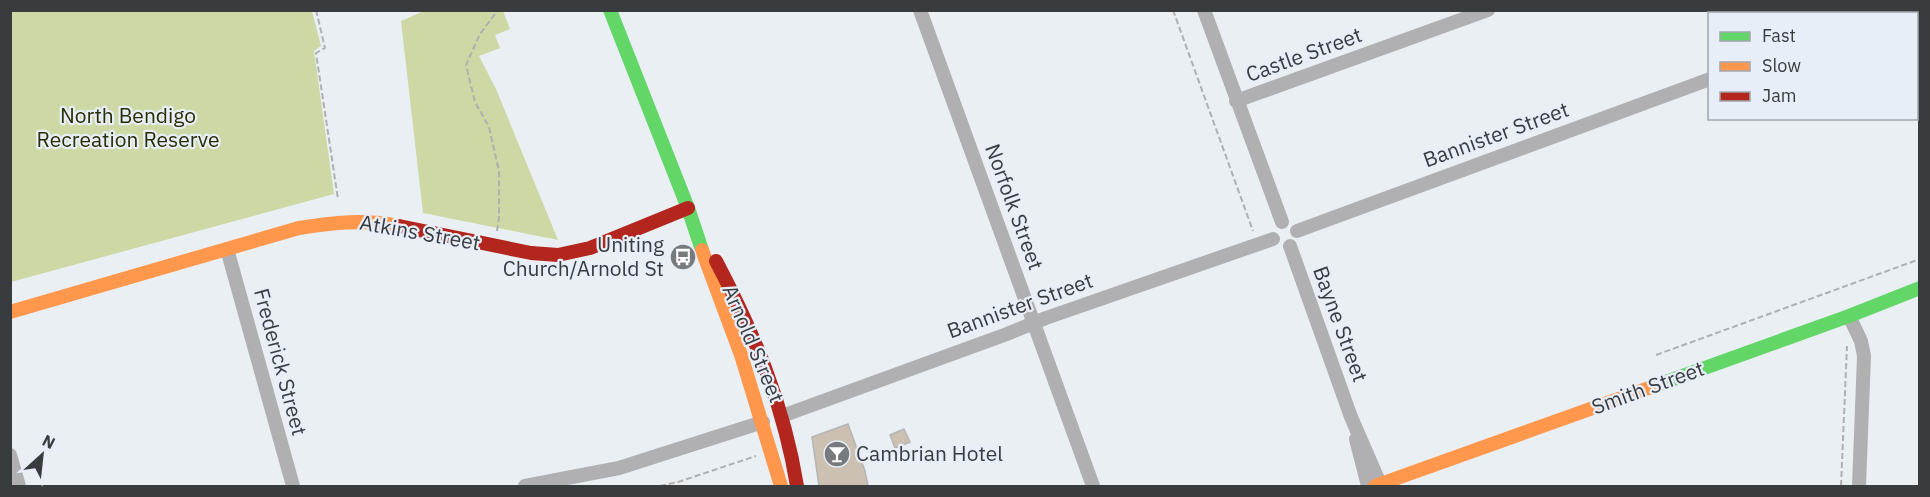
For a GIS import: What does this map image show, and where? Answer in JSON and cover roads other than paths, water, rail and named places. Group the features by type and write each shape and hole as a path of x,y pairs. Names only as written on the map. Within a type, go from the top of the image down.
{"street":[{"name":"Arnold Street","path":"610,10 688,208 741,355 781,486"},
{"name":"Norfolk Street","path":"920,10 1093,486"},
{"path":"1204,10 1282,222"},
{"name":"Castle Street","path":"1236,101 1458,16 1488,10"},
{"name":"Bannister Street","path":"1297,231 1708,80"},
{"name":"Arnold Street","path":"688,208 738,303 762,358 790,443 797,486"},
{"name":"Atkins Street","path":"10,312 299,228 325,223 350,221 386,223 544,255 569,254 590,248 688,208"},
{"path":"1282,222 1291,224 1297,231 1296,242 1290,246 1280,246 1273,239 1274,228 1282,222"},
{"name":"Bannister Street","path":"782,416 1034,322 1273,239"},
{"name":"Bayne Street","path":"1290,246 1376,486"},
{"name":"Frederick Street","path":"227,249 293,486"},
{"name":"Smith Street","path":"1376,486 1849,316 1920,288"},
{"path":"1849,316 1861,341 1864,356 1859,486"},
{"path":"525,486 619,468 782,416"},
{"path":"10,456 20,486"}],"place":[{"name":"Uniting Church/Arnold St","path":"683,257"},
{"name":"Cambrian Hotel","path":"837,454"}],"park label":[{"name":"North Bendigo Recreation Reserve","path":"128,128"}]}
